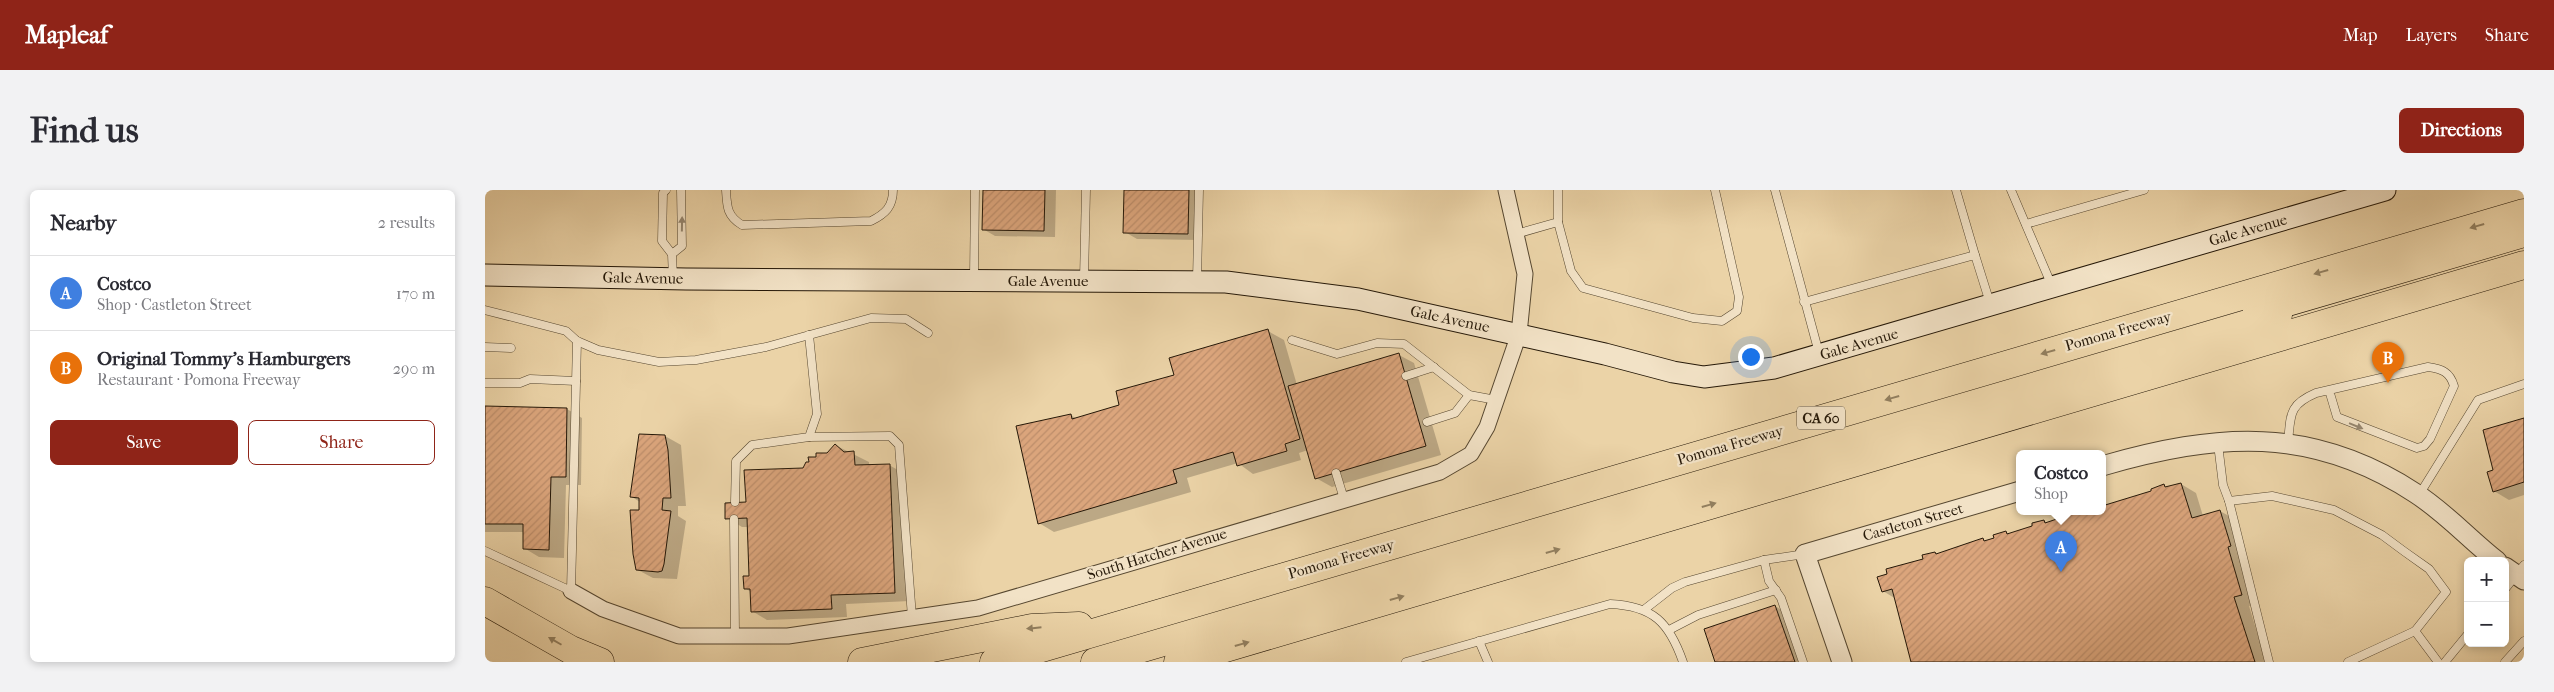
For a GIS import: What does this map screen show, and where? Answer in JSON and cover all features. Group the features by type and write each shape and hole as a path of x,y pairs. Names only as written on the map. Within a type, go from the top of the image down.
{"highway":[{"name":"Pomona Freeway","path":"993,662 1117,624 2524,213"},
{"path":"1054,662 2524,233"},
{"path":"1095,662 2524,244"},
{"path":"1188,660 2524,265"},
{"path":"485,601 571,650 599,662"},
{"path":"861,662 1032,628 1117,624"}],"main road":[{"name":"Gale Avenue","path":"485,275 673,279 1226,282 1358,299 1519,334 1673,372 1704,377 1774,368 2385,190"}],"street":[{"name":"South Hatcher Avenue","path":"571,591 603,609 679,636 788,636 978,608 1439,472 1471,454 1487,427 1519,334 1525,274 1505,190"},
{"path":"2106,465 2179,446 2217,442 2253,440 2288,442 2321,449 2383,474 2419,495 2444,513 2493,557"},
{"name":"Castleton Street","path":"1805,554 2016,492"},
{"path":"1805,554 1842,662"}],"lane":[{"path":"666,190 663,192 662,241 672,254 673,279"},
{"path":"672,254 682,246 681,190"},
{"path":"726,190 727,209 732,219 742,225 871,222 885,214 893,201 893,190"},
{"path":"974,281 975,190"},
{"path":"1084,281 1086,190"},
{"path":"1197,282 1199,190"},
{"path":"1559,190 1558,222 1571,271 1583,288 1693,318 1722,321 1737,311 1739,297 1715,190"},
{"path":"1775,190 1819,355"},
{"path":"1956,190 1991,306"},
{"path":"2011,190 2053,287"},
{"path":"2026,224 2143,190"},
{"path":"1516,234 1558,222"},
{"path":"1804,302 1975,255"},
{"path":"485,310 566,330 577,341 598,350 659,362 705,358 766,347 871,318 906,319 928,333"},
{"path":"809,335 817,414 809,437"},
{"path":"1292,340 1337,354 1377,343 1404,344 1469,395 1496,400"},
{"path":"485,551 571,591 577,341"},
{"path":"485,347 511,348"},
{"path":"1406,376 1434,367"},
{"path":"2288,442 2292,411 2301,400 2329,390 2428,367 2441,369 2451,376 2454,386 2429,439 2424,446 2417,448 2337,417 2329,390"},
{"path":"485,382 520,383 530,380 576,381"},
{"path":"2419,495 2478,400 2524,384"},
{"path":"1427,422 1455,413 1469,395"},
{"path":"735,502 736,461 752,445 809,437 890,436 899,444 912,617"},
{"path":"2217,442 2223,485 2229,501 2269,662"},
{"path":"1336,473 1344,499"},
{"path":"2229,501 2272,496 2334,510 2383,535 2429,569 2446,592 2415,631 2348,662"},
{"path":"734,519 735,636"},
{"path":"1645,609 1672,588 1685,582 1764,560 1805,554"},
{"path":"1764,560 1769,581 1781,598 1803,662"},
{"path":"1669,630 1698,615 1776,590"},
{"path":"1406,662 1610,604 1628,605 1645,609 1656,616 1669,630 1683,662"},
{"path":"2415,631 2438,662"},
{"path":"2445,662 2464,639"},
{"path":"1479,641 1488,662"},
{"path":"2505,662 2524,641"}],"building":[{"path":"983,190 1045,190 1044,231 982,230"},
{"path":"1124,190 1189,190 1188,234 1123,233"},
{"path":"1268,329 1300,439 1285,444 1287,451 1237,466 1233,452 1173,470 1177,483 1038,524 1016,426 1071,414 1072,419 1119,405 1116,391 1174,375 1169,358"},
{"path":"1399,353 1426,446 1315,479 1288,386"},
{"path":"485,406 567,408 566,477 551,477 549,550 523,549 523,524 485,524"},
{"path":"2524,418 2524,482 2493,492 2487,472 2493,470 2483,430"},
{"path":"639,434 665,435 668,450 671,498 663,498 662,510 671,511 664,564 662,571 658,572 636,570 633,554 630,510 639,510 639,498 630,497"},
{"path":"835,444 844,452 854,451 855,465 890,464 895,593 831,595 832,609 751,612 750,589 744,589 743,576 749,576 747,518 725,519 725,503 746,502 744,470 803,468 806,462 809,462 808,457 816,457 816,453 827,453"},
{"path":"2181,483 2192,518 2220,510 2231,546 2228,547 2242,595 2234,597 2255,662 1911,662 1892,589 1882,592 1877,577 1887,574 1886,569 1923,559 1922,555 1935,552 1936,554 1983,538 1984,541 1994,538 1993,535 2006,531 2007,534 2044,520 2045,523 2068,515 2106,515 2106,505 2151,491 2151,489 2164,484 2165,487"},
{"path":"1775,605 1795,662 1715,662 1704,629"}],"place":[{"name":"Original Tommy's Hamburgers","path":"2388,383"},
{"name":"Costco","path":"2061,572"}]}
